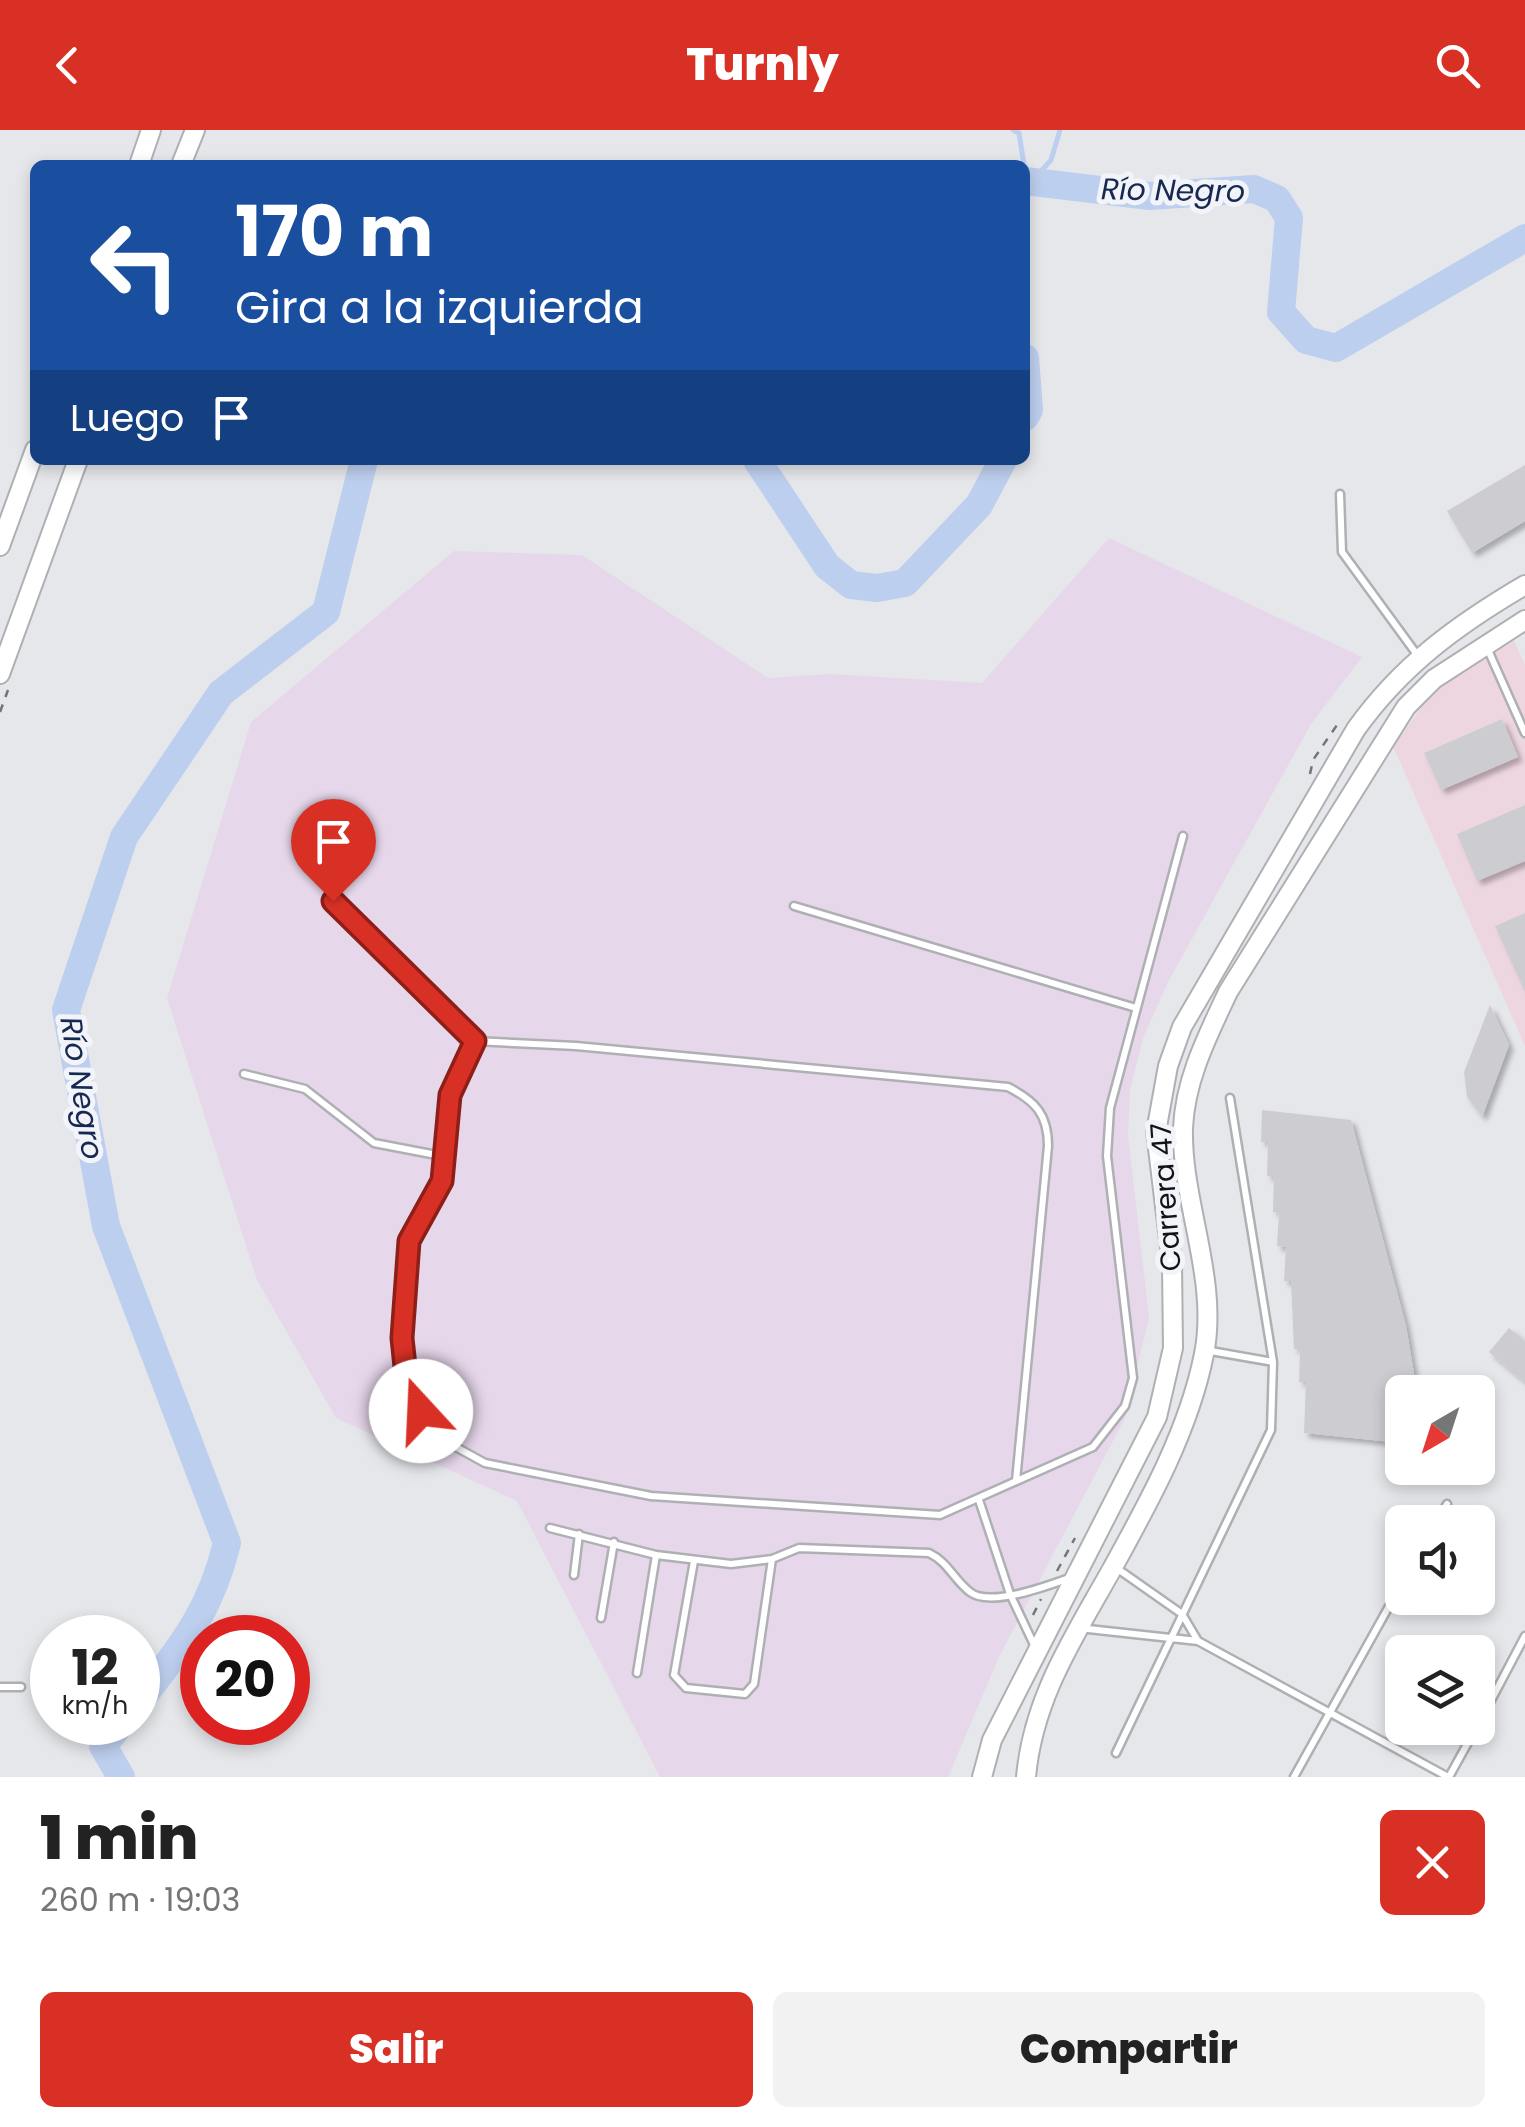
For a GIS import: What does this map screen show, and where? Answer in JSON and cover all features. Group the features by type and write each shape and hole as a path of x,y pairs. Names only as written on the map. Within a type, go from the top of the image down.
{"street":[{"path":"141,160 151,130"},
{"path":"183,160 195,130"},
{"path":"0,546 30,464"},
{"path":"0,674 76,465"},
{"name":"Carrera 47","path":"982,1777 992,1740 1157,1418 1174,1348 1172,1264 1156,1132 1168,1066 1182,1026 1356,729 1385,689 1418,656 1525,585"},
{"name":"Carrera 47","path":"1026,1777 1040,1705 1184,1425 1205,1350 1204,1283 1183,1129 1191,1078 1208,1034 1228,992 1396,721 1434,679 1525,620"}],"lane":[{"path":"1340,494 1342,552 1418,656"},
{"path":"1486,644 1525,733"},
{"path":"475,1041 450,1095 442,1181 409,1241 402,1338 406,1376 421,1411 454,1446 485,1464 651,1496 940,1515 1093,1448 1125,1406 1133,1378 1107,1156 1110,1108 1183,836"},
{"path":"333,901 475,1041 576,1046 968,1084 1008,1088 1026,1096 1042,1111 1048,1146 1016,1482"},
{"path":"794,906 1136,1008"},
{"path":"244,1074 305,1089 374,1143 447,1156"},
{"path":"1116,1753 1271,1430 1273,1362 1230,1098"},
{"path":"1205,1350 1273,1362"},
{"path":"980,1500 1010,1594 1036,1650"},
{"path":"550,1528 656,1555 732,1564 772,1559 798,1548 930,1553 943,1560 978,1597 1010,1594 1076,1576"},
{"path":"574,1575 580,1534"},
{"path":"601,1618 614,1542"},
{"path":"637,1672 656,1555"},
{"path":"694,1561 674,1675 686,1688 745,1694 754,1684 772,1559"},
{"path":"1114,1566 1182,1614 1198,1641"},
{"path":"1294,1777 1385,1614"},
{"path":"1078,1628 1198,1641 1328,1716 1449,1777 1467,1745"},
{"path":"1495,1692 1525,1636"},
{"path":"0,1687 21,1688"}],"shaded area":[{"path":"1109,538 1362,657 1311,724 1168,982 1143,1038 1130,1089 1128,1136 1149,1317 1125,1418 1000,1655 948,1777 660,1777 517,1501 336,1418 257,1280 167,998 251,722 454,551 582,555 768,678 829,674 982,683"},
{"path":"1514,641 1525,665 1525,1046 1393,746 1429,697 1466,666"}],"building":[{"path":"1525,465 1525,521 1472,553 1447,511"},
{"path":"1502,719 1518,757 1441,790 1424,753"},
{"path":"1525,805 1525,861 1477,881 1457,834"},
{"path":"1525,913 1525,992 1495,926"},
{"path":"1490,1005 1509,1045 1482,1117 1467,1097 1464,1072"},
{"path":"1262,1110 1351,1120 1406,1326 1414,1375 1385,1375 1385,1441 1304,1433 1306,1382 1299,1382 1300,1349 1294,1349 1291,1281 1284,1281 1286,1247 1277,1246 1279,1212 1273,1212 1274,1177 1267,1176 1268,1142 1261,1142"},
{"path":"1509,1328 1525,1341 1525,1382 1489,1352"}],"waterway":[{"path":"1013,130 1019,133 1023,160"},
{"path":"1030,173 1034,179 1051,160 1060,130"},
{"name":"Río Negro","path":"1030,182 1150,196 1254,189 1277,199 1289,218 1281,312 1306,340 1336,348 1525,238"},
{"name":"Río Negro","path":"160,1674 203,1610 227,1543 106,1226 66,1010 124,837 221,693 326,612 363,465"},
{"name":"Río Negro","path":"760,465 827,566 851,585 877,588 905,583 979,505 1000,465"},
{"name":"Río Negro","path":"104,1745 121,1777"}],"route":[{"path":"333,901 475,1041 450,1095 442,1181 409,1241 402,1338 406,1376 421,1411"}]}
